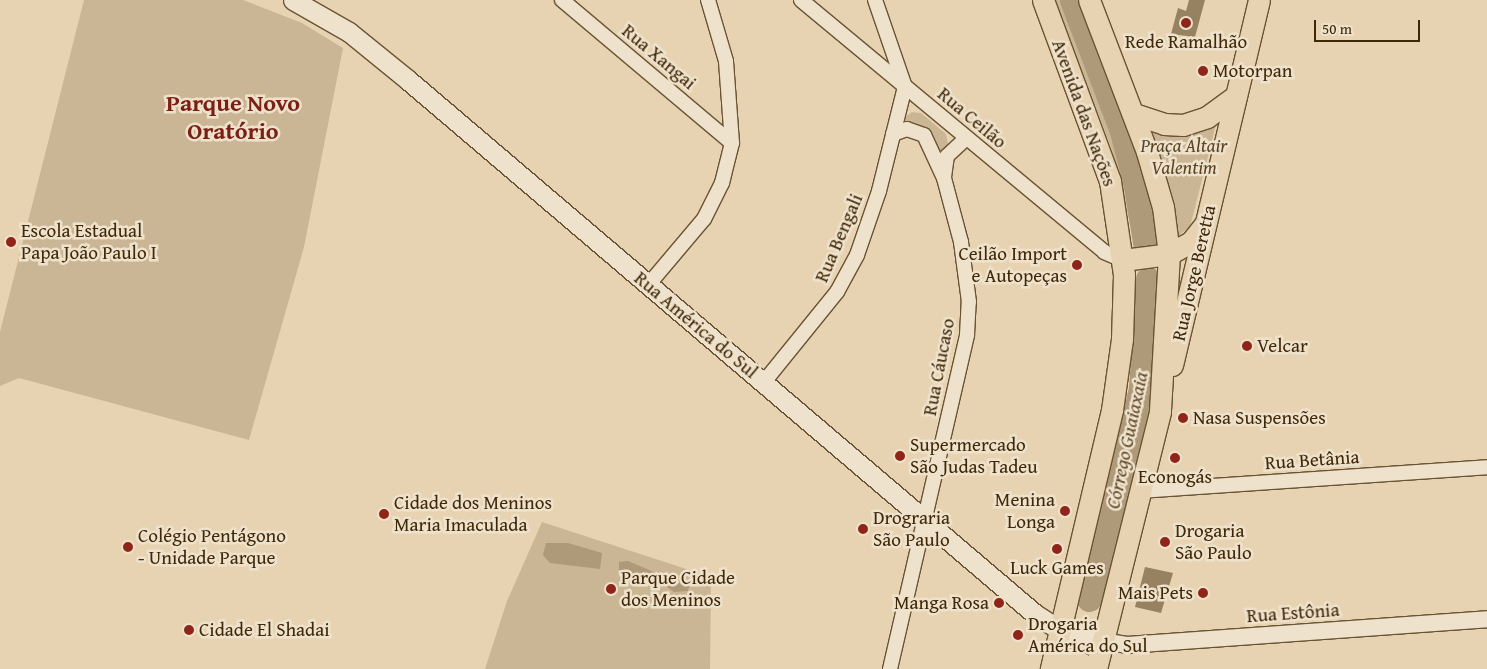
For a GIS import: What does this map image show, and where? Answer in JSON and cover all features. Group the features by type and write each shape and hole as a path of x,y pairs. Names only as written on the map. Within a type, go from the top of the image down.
{"main road":[{"name":"Rua América do Sul","path":"293,0 348,32 649,284 1035,614 1060,630 1102,641"},
{"name":"Avenida das Nações","path":"1043,0 1108,172 1123,260 1124,303 1118,380 1052,665"},
{"path":"1089,0 1134,114 1163,207 1169,254 1160,412 1096,669"},
{"name":"Rua Jorge Beretta","path":"1246,47 1247,0"},
{"path":"1246,47 1254,0"},
{"name":"Rua Jorge Beretta","path":"1160,412 1236,96 1246,47 1260,0"},
{"path":"1134,114 1164,124 1183,124 1207,117 1236,96"},
{"path":"1123,260 1169,254 1191,242 1205,224"},
{"path":"1052,665 1074,659 1091,669"}],"street":[{"name":"Rua Xangai","path":"562,0 732,143"},
{"path":"649,284 709,211 722,183 732,143 726,62 708,0"},
{"name":"Rua Ceilão","path":"801,0 1104,252 1123,260"},
{"path":"875,0 905,87"},
{"name":"Rua Bengali","path":"764,382 827,308 847,274 873,210 905,87"},
{"name":"Rua Cáucaso","path":"890,669 926,520 966,335 969,302 961,242 944,178 924,135 908,129 893,134"},
{"path":"944,178 947,156 966,138"},
{"name":"Rua Betânia","path":"1139,491 1487,467"},
{"name":"Rua Estônia","path":"1102,641 1127,645 1487,619"}],"green space":[{"path":"84,0 243,0 302,23 343,48 304,247 249,440 19,378 0,386 0,332"},
{"path":"1055,0 1066,0 1110,113 1131,186 1139,236 1132,232 1112,150"},
{"path":"912,112 921,113 946,134 948,144 942,153 902,125 903,119"},
{"name":"Praça Altair Valentim","path":"1218,117 1190,227 1178,236 1174,203 1152,130"},
{"name":"Parque Cidade dos Meninos","path":"542,522 711,577 710,669 485,669 507,601"}],"shaded area":[{"path":"546,543 568,543 602,553 600,569 550,563 543,555"},
{"path":"628,561 661,575 681,577 690,583 688,591 674,592 663,584 635,583 619,575 619,562"}],"building":[{"name":"Rede Ramalhão","path":"1189,0 1205,0 1195,37 1171,34 1178,8 1186,11"},
{"path":"1145,567 1173,573 1161,613 1135,607"}],"waterway":[{"name":"Córrego Guaiaxaia","path":"1072,0 1122,131 1136,185 1145,242"},
{"name":"Córrego Guaiaxaia","path":"1089,599 1141,389 1148,279"}],"place":[{"name":"Rede Ramalhão","path":"1186,23"},
{"name":"Motorpan","path":"1203,71"},
{"name":"Escola Estadual Papa João Paulo I","path":"11,242"},
{"name":"Ceilão Import e Autopeças","path":"1077,265"},
{"name":"Velcar","path":"1247,346"},
{"name":"Nasa Suspensões","path":"1183,418"},
{"name":"Supermercado São Judas Tadeu","path":"900,456"},
{"name":"Econogás","path":"1175,458"},
{"name":"Menina Longa","path":"1065,511"},
{"name":"Cidade dos Meninos Maria Imaculada","path":"384,514"},
{"name":"Drograria São Paulo","path":"863,529"},
{"name":"Drogaria São Paulo","path":"1165,542"},
{"name":"Colégio Pentágono - Unidade Parque","path":"128,547"},
{"name":"Luck Games","path":"1057,549"},
{"name":"Parque Cidade dos Meninos","path":"611,589"},
{"name":"Mais Pets","path":"1203,593"},
{"name":"Manga Rosa","path":"999,603"},
{"name":"Cidade El Shadai","path":"189,630"},
{"name":"Drogaria América do Sul","path":"1018,635"}],"district":[{"name":"Parque Novo Oratório","path":"233,117"}]}
